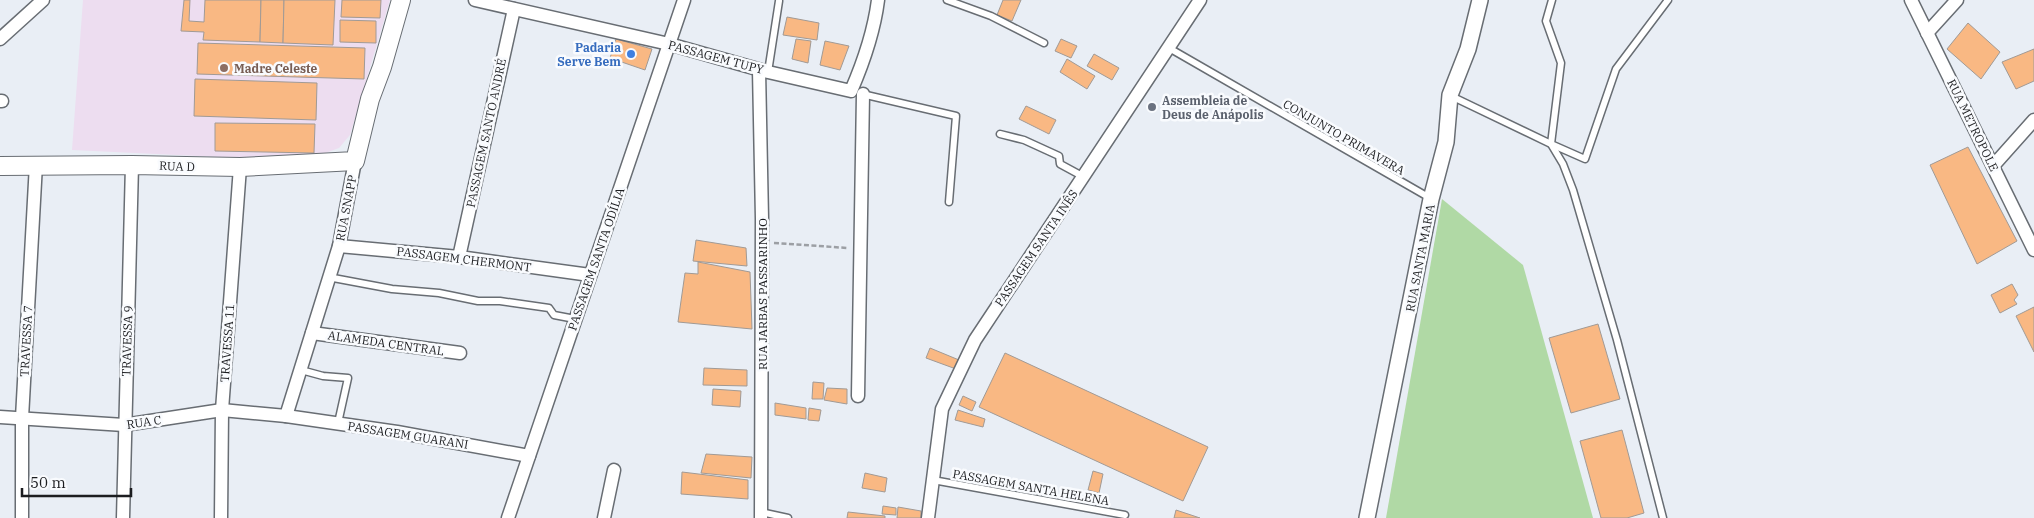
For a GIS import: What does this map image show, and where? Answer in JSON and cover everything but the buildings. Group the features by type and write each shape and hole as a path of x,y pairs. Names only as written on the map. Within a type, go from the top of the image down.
{"main road":[{"name":"RUA SNAPP","path":"354,161 370,99 382,67 401,0"},
{"name":"RUA D","path":"0,166 132,164 240,167 354,161"}],"street":[{"path":"0,39 43,0"},
{"name":"PASSAGEM TUPY","path":"475,0 669,44 764,71 857,92"},
{"name":"PASSAGEM SANTA ODÍLIA","path":"508,518 684,0"},
{"path":"858,396 861,249 857,92 878,0"},
{"name":"PASSAGEM SANTA INÊS","path":"928,518 942,409 975,340 1200,0"},
{"name":"RUA SANTA MARIA","path":"1367,518 1431,199 1446,142 1450,95 1468,49 1480,0"},
{"name":"RUA METROPOLE","path":"1911,0 2034,250"},
{"path":"1928,33 1957,0"},
{"name":"PASSAGEM SANTO ANDRÉ","path":"459,257 514,9"},
{"name":"RUA JARBAS PASSARINHO","path":"761,515 764,71"},
{"path":"1993,166 2034,120"},
{"name":"RUA SNAPP","path":"286,416 339,246 354,161"},
{"name":"TRAVESSA 7","path":"22,518 22,418 36,164"},
{"name":"TRAVESSA 9","path":"122,518 132,164"},
{"name":"TRAVESSA 11","path":"221,518 222,410 240,167"},
{"name":"PASSAGEM CHERMONT","path":"339,246 459,257 590,275"},
{"name":"ALAMEDA CENTRAL","path":"312,333 460,353"},
{"name":"RUA C","path":"0,417 124,425 222,410 286,416"},
{"name":"PASSAGEM GUARANI","path":"286,416 397,432 529,456"},
{"path":"604,518 614,470"}],"lane":[{"path":"946,0 991,16 1044,43"},
{"path":"1552,0 1546,21 1561,63 1551,144 1563,164 1581,218 1617,340 1663,518"},
{"path":"1450,95 1551,144 1585,158 1616,68 1668,0"},
{"path":"764,71 780,1"},
{"name":"CONJUNTO PRIMAVERA","path":"1169,48 1431,199"},
{"name":"PASSAGEM TUPY","path":"857,92 956,116 949,202"},
{"path":"1000,134 1024,140 1058,156 1060,164 1084,176"},
{"path":"328,277 392,290 439,293 478,301 500,301 549,308 554,315 575,319"},
{"path":"301,370 323,376 348,378 338,423"},
{"name":"PASSAGEM SANTA HELENA","path":"933,480 1125,515"},
{"path":"761,515 788,518"}],"path":[{"path":"762,243 861,249"}],"shaded area":[{"name":"Madre Celeste","path":"83,0 390,0 350,135 339,148 304,161 72,150"}],"green space":[{"path":"1442,199 1523,265 1593,518 1386,518"}],"place":[{"name":"Padaria Serve Bem","path":"631,54"},
{"name":"Madre Celeste","path":"224,68"},
{"name":"Assembleia de Deus de Anápolis","path":"1152,107"}]}
